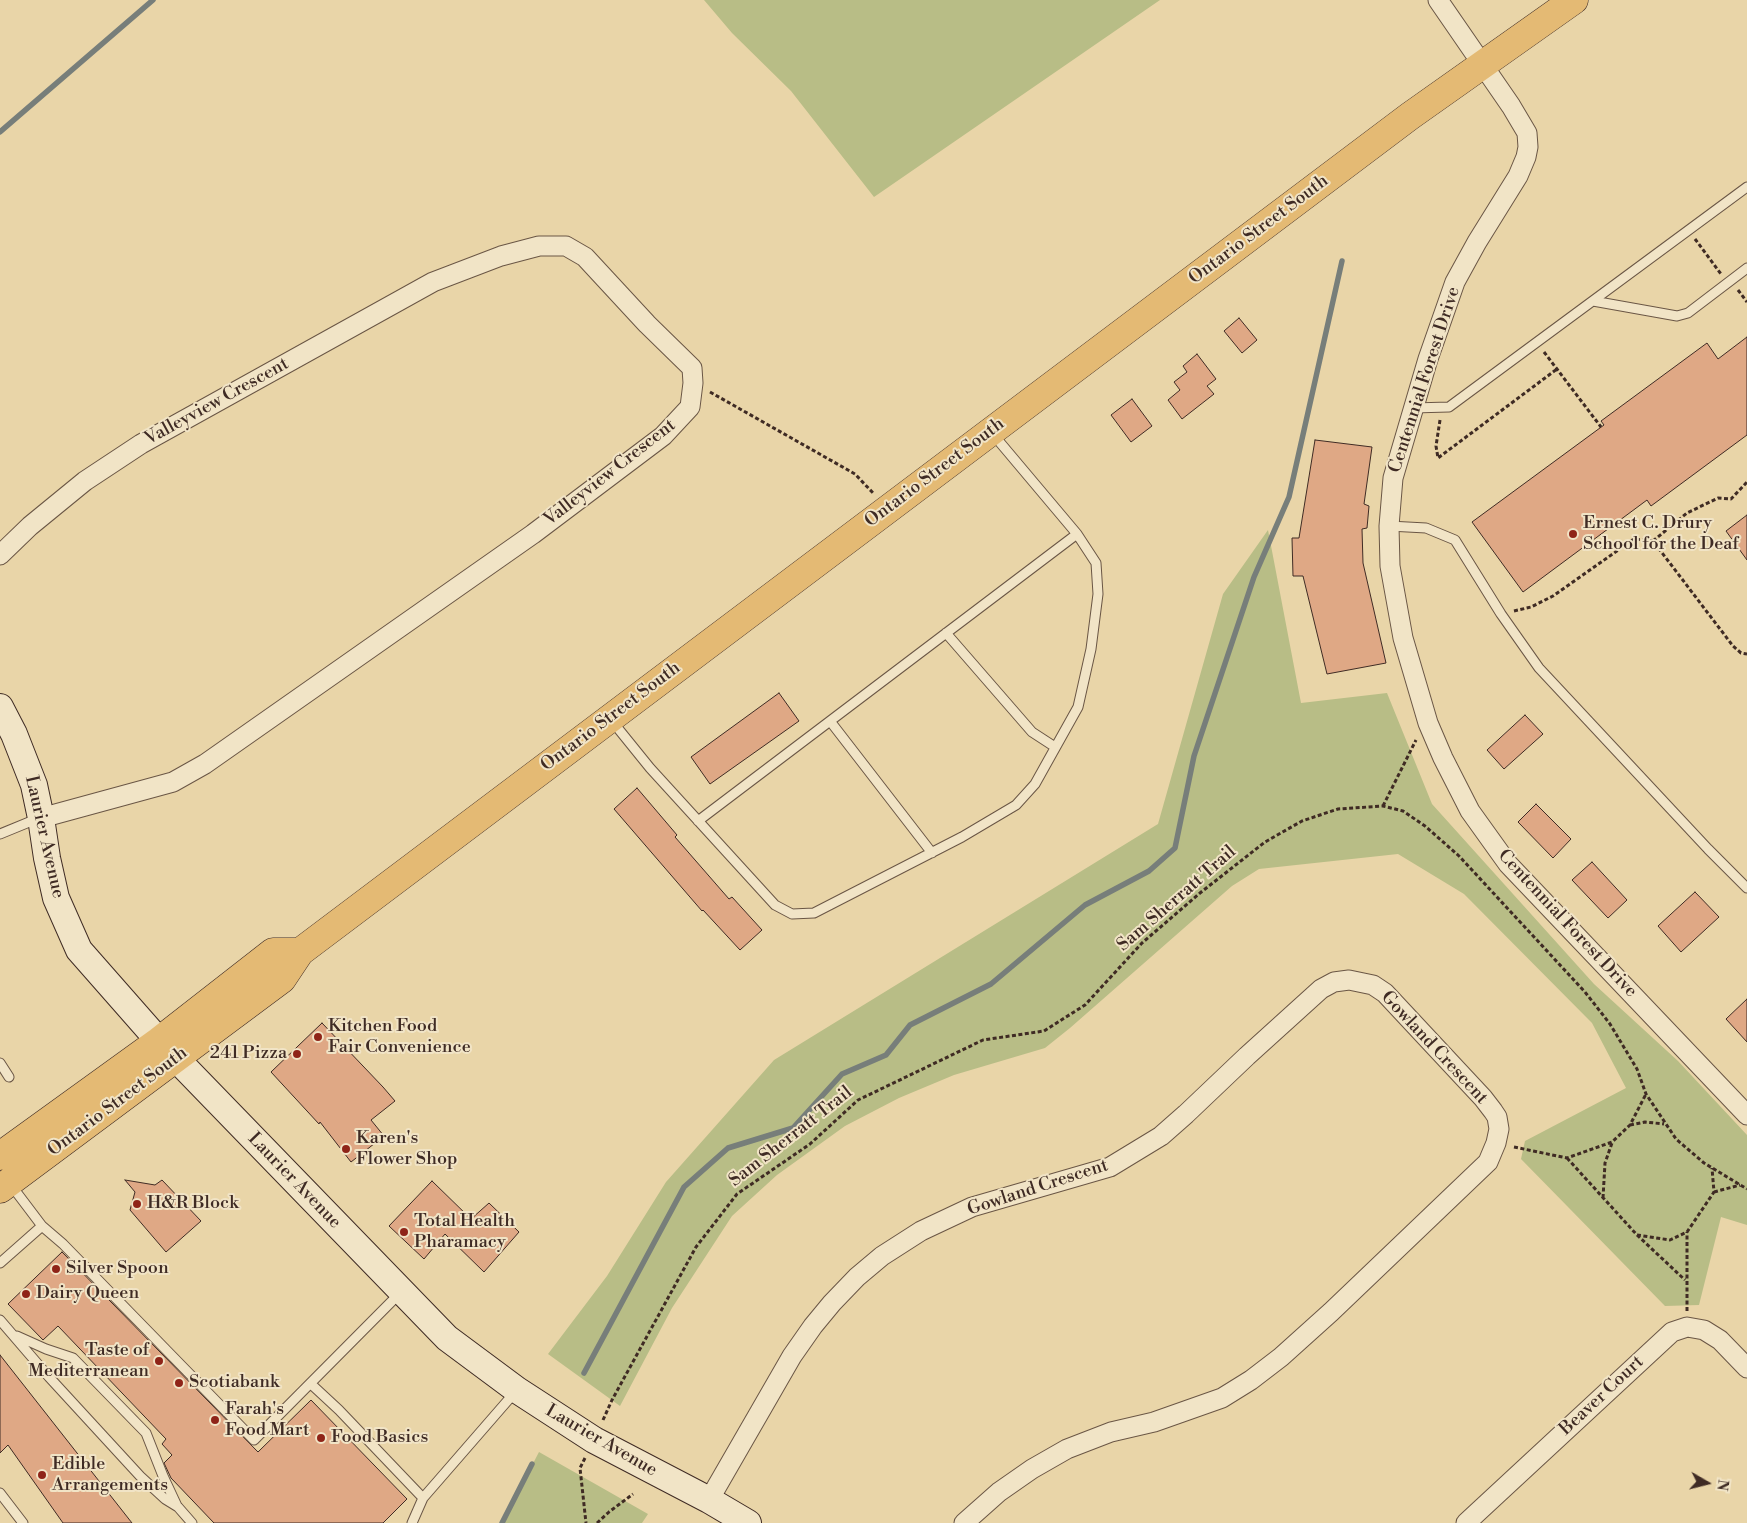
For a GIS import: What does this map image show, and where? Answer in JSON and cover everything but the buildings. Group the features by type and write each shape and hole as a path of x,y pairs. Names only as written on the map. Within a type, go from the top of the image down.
{"main road":[{"name":"Ontario Street South","path":"6,1169 167,1050 273,952 300,952 1402,122 1574,0"}],"street":[{"name":"Centennial Forest Drive","path":"1438,0 1511,106 1527,134 1528,147 1518,176 1477,242 1455,282 1413,408 1393,478 1389,526 1390,566 1404,638 1428,723 1443,758 1470,811 1508,864 1747,1115"},
{"name":"Valleyview Crescent","path":"0,554 30,526 86,481 142,444 433,282 501,256 540,246 566,246 585,257 647,324 692,368 693,383 690,407 663,436 533,534 205,764 173,782 42,818"},
{"name":"Laurier Avenue","path":"0,708 14,734 34,784 56,898 79,950 167,1050 447,1338 517,1390 594,1440 709,1500 748,1523"},
{"name":"Gowland Crescent","path":"709,1500 792,1356 813,1326 857,1277 882,1256 921,1231 972,1207 1110,1167 1154,1140 1186,1114 1321,989 1334,982 1350,980 1362,982 1373,985 1384,993 1494,1112 1499,1129 1496,1143 1488,1162 1331,1312 1281,1357 1251,1380 1222,1398 1154,1422 1111,1432 1067,1449 999,1492 964,1523"},
{"path":"1687,1327 1704,1330 1720,1340 1747,1368"},
{"name":"Beaver Court","path":"1466,1523 1664,1339 1672,1332 1687,1327"}],"lane":[{"path":"1413,408 1449,407 1747,187"},
{"path":"1593,301 1677,316 1688,313 1747,268"},
{"path":"610,718 650,768 775,905 792,914 814,913 962,837 1016,805 1034,784 1078,707 1091,649 1098,594 1096,563 1077,534 991,431"},
{"path":"1389,526 1426,528 1455,540 1501,614 1539,668 1701,842 1747,888"},
{"path":"698,821 1077,534"},
{"path":"946,633 1032,732 1055,747"},
{"path":"830,721 932,853"},
{"path":"0,834 42,818"},
{"path":"0,1063 9,1077"},
{"path":"6,1169 42,1226 63,1244 254,1440 401,1292"},
{"path":"0,1263 42,1226"},
{"path":"0,1320 49,1377 140,1476 178,1507 192,1523"},
{"path":"14,1335 73,1358 146,1433 178,1507"},
{"path":"311,1384 339,1410 423,1498"},
{"path":"412,1523 423,1498 517,1390"},
{"path":"0,1493 23,1523"}],"path":[{"path":"1689,230 1720,274 1739,291 1747,302"},
{"path":"1537,342 1601,427"},
{"path":"1440,408 1436,446 1438,458 1557,369"},
{"path":"693,383 855,474 888,509"},
{"path":"1501,614 1531,607 1553,596 1634,539 1653,541 1687,514 1718,498 1731,500 1747,482"},
{"path":"1653,541 1733,646 1741,653 1747,654"},
{"path":"1383,806 1416,739 1428,723"},
{"name":"Sam Sherratt Trail","path":"586,1523 580,1468 612,1400 696,1247 737,1194 810,1144 858,1100 983,1040 1044,1031 1085,1005 1142,943 1200,893 1265,842 1302,821 1338,809 1383,806 1403,811 1425,826 1459,856 1585,992 1610,1024 1637,1069 1646,1094 1676,1139 1712,1168 1747,1189"},
{"path":"1496,1143 1567,1158 1612,1142 1630,1125 1646,1094"},
{"path":"1630,1125 1645,1122 1665,1124"},
{"path":"1603,1198 1605,1163 1612,1142"},
{"path":"1567,1158 1637,1235 1686,1281"},
{"path":"1637,1235 1670,1240 1687,1232 1714,1192 1712,1168"},
{"path":"1714,1192 1740,1185"},
{"path":"1687,1232 1687,1327"},
{"path":"597,1523 633,1494"}],"green space":[{"path":"704,0 1160,0 874,197 791,91 732,33"},
{"path":"1268,530 1301,703 1387,693 1432,804 1594,984 1678,1061 1747,1135 1747,1225 1721,1217 1699,1305 1665,1306 1521,1159 1525,1141 1626,1088 1592,1023 1464,894 1398,854 1259,869 1232,886 1045,1048 954,1075 899,1098 845,1126 777,1175 732,1216 672,1308 620,1406 548,1354 607,1276 666,1182 774,1060 1158,824 1223,594"},
{"path":"539,1452 648,1514 642,1523 502,1523"}],"waterway":[{"path":"0,132 153,0"},
{"path":"584,1373 684,1187 728,1148 793,1128 842,1074 886,1055 910,1025 991,984 1085,905 1149,871 1175,848 1194,756 1254,577 1289,497 1342,261"},
{"path":"502,1523 532,1464"}],"place":[{"name":"Ernest C. Drury School for the Deaf","path":"1573,534"},
{"name":"Kitchen Food Fair Convenience","path":"318,1037"},
{"name":"241 Pizza","path":"297,1054"},
{"name":"Karen's Flower Shop","path":"346,1149"},
{"name":"H&R Block","path":"137,1204"},
{"name":"Total Health Pharamacy","path":"404,1232"},
{"name":"Silver Spoon","path":"56,1269"},
{"name":"Dairy Queen","path":"26,1294"},
{"name":"Taste of Mediterranean","path":"159,1361"},
{"name":"Scotiabank","path":"179,1383"},
{"name":"Farah's Food Mart","path":"215,1420"},
{"name":"Food Basics","path":"321,1438"},
{"name":"Edible Arrangements","path":"42,1475"}]}
